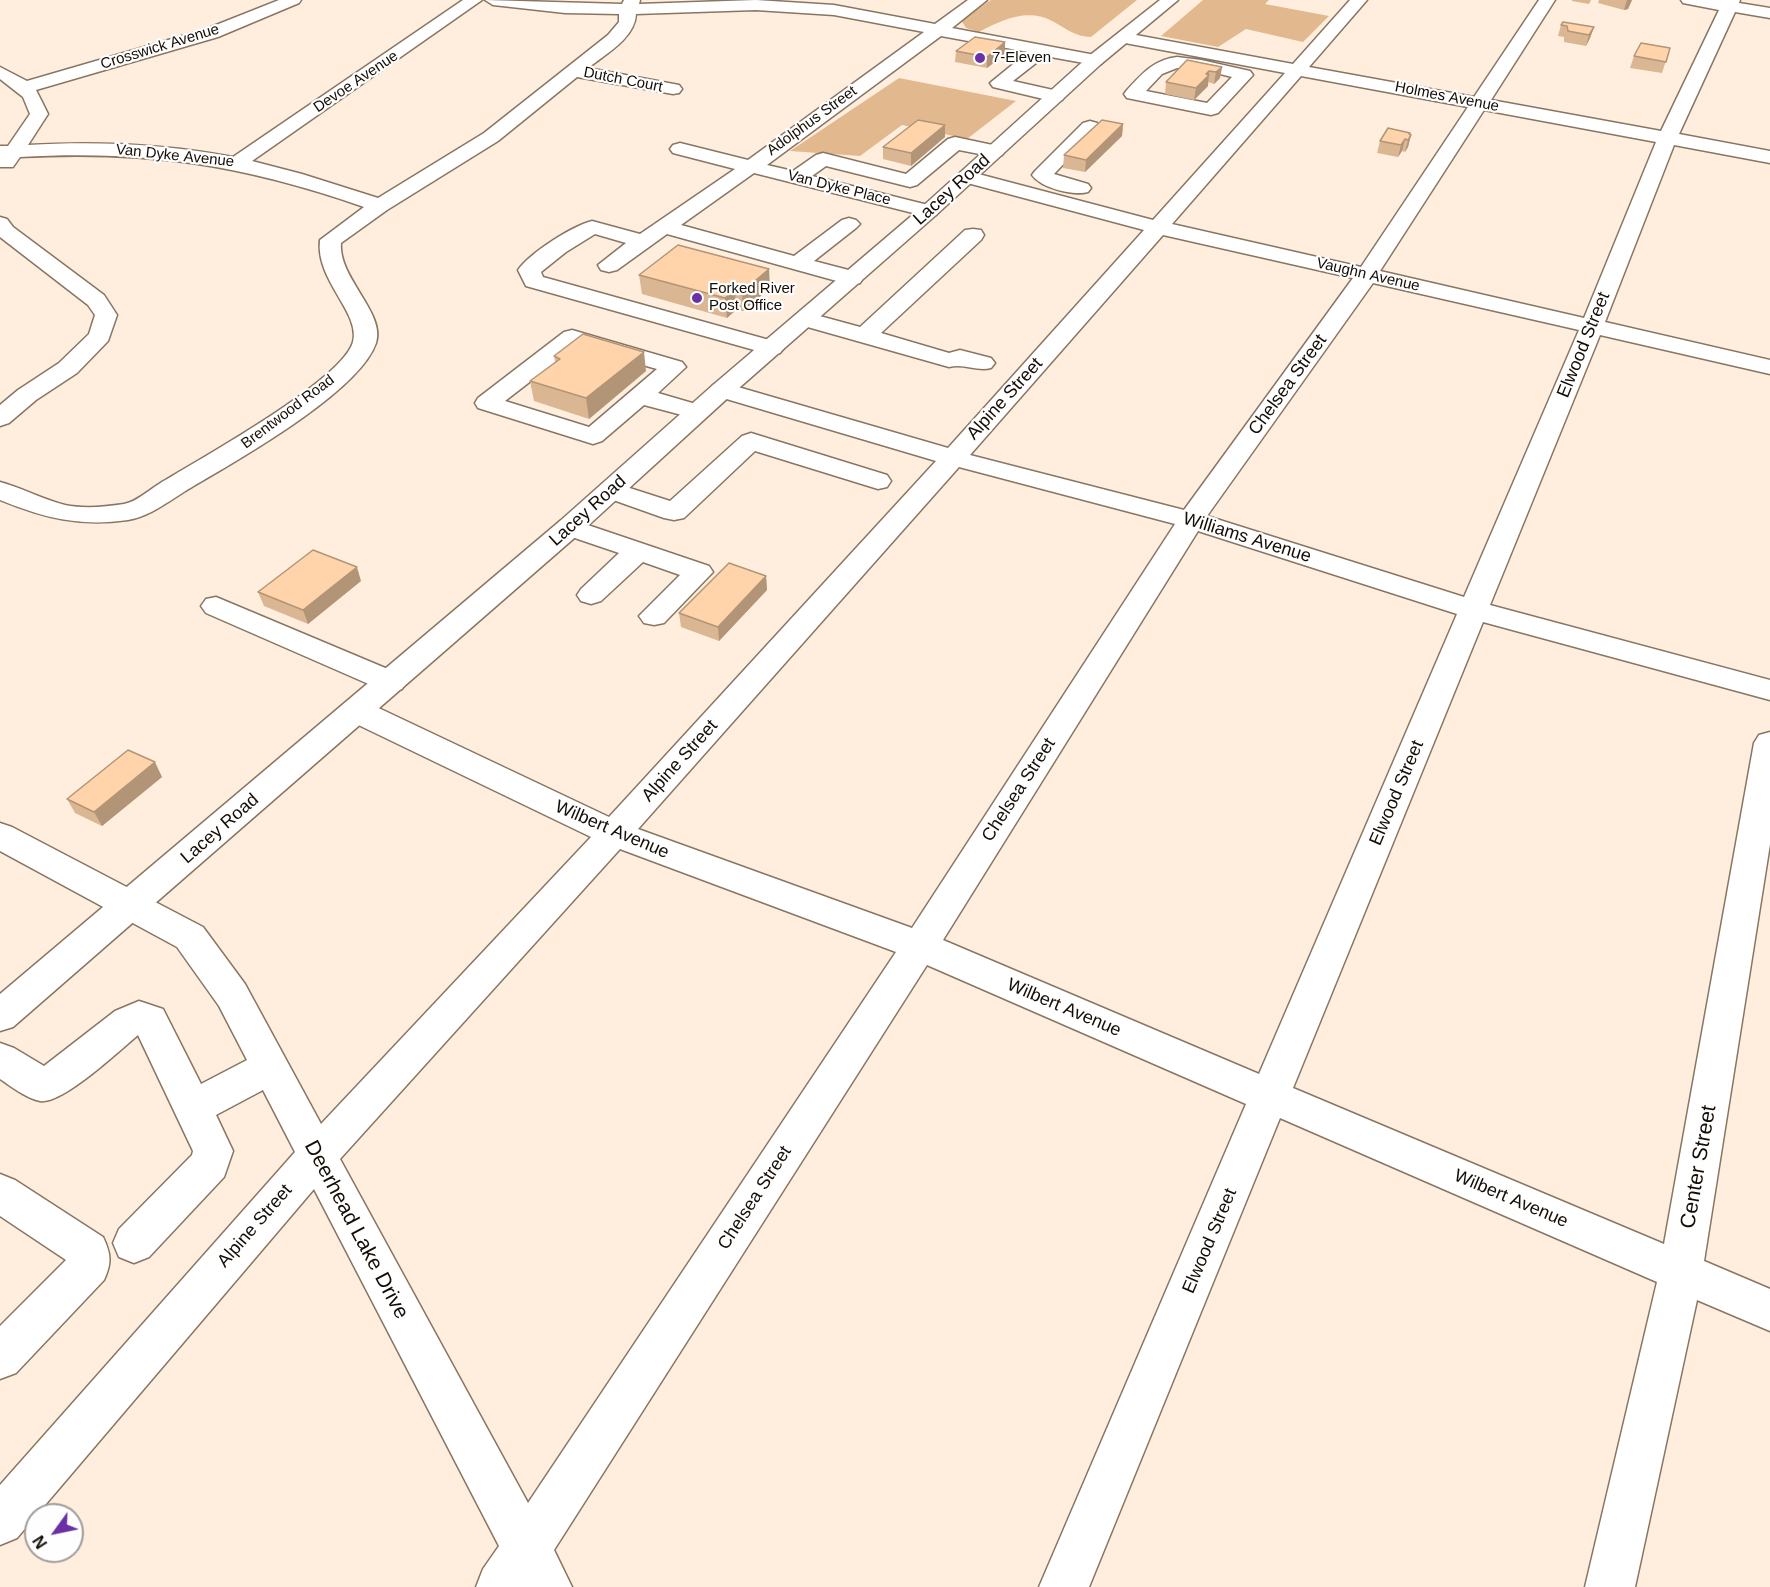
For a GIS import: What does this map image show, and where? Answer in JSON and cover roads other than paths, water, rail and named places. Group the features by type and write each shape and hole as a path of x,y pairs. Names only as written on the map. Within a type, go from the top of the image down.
{"street":[{"name":"Crosswick Avenue","path":"24,87 212,33 293,0"},
{"name":"Devoe Avenue","path":"237,163 474,0"},
{"path":"493,0 565,8 630,5 809,4 856,13 943,41 1095,60"},
{"name":"Adolphus Street","path":"637,273 601,262 634,238 664,226 752,166 923,40 943,41 979,0"},
{"name":"Lacey Road","path":"0,1016 130,907 570,527 722,390 929,211 1095,60 1170,0"},
{"name":"Alpine Street","path":"0,1521 317,1156 614,834 1158,227 1223,130 1298,70 1359,0"},
{"name":"Chelsea Street","path":"501,1587 920,946 1191,520 1367,275 1547,0"},
{"path":"1689,0 1731,3 1770,13"},
{"name":"Elwood Street","path":"1064,1587 1474,610 1668,139 1731,3"},
{"name":"Brentwood Road","path":"0,490 26,501 79,516 133,511 238,450 321,390 361,353 366,339 361,316 343,288 332,261 328,249 330,240 491,137 614,39 627,23 630,5"},
{"name":"Holmes Avenue","path":"1125,38 1214,61 1298,70 1770,157"},
{"path":"1038,54 999,84 1056,96"},
{"path":"1214,61 1244,75 1211,109 1133,94 1162,65 1173,62 1214,61"},
{"name":"Dutch Court","path":"573,71 673,89"},
{"path":"0,72 24,87 36,101 39,114 8,151 0,172"},
{"path":"1155,116 1223,130"},
{"path":"1090,127 1042,175 1049,180 1105,193"},
{"path":"798,177 822,159 910,181 955,143 995,151"},
{"name":"Van Dyke Place","path":"680,149 929,211"},
{"name":"Van Dyke Avenue","path":"8,151 149,150 237,163 321,185 380,206"},
{"name":"Vaughn Avenue","path":"967,177 1158,227 1770,367"},
{"path":"1065,203 1082,188"},
{"path":"0,223 6,231 96,300 106,315 100,336 68,368 27,395 0,418"},
{"path":"798,263 849,224"},
{"path":"664,226 852,278"},
{"path":"634,238 592,227 558,248 529,270 534,281 772,348"},
{"path":"864,336 974,235"},
{"path":"805,319 949,360 960,357 983,363"},
{"path":"572,337 674,367 640,396 593,436 487,403 572,337"},
{"name":"Williams Avenue","path":"722,390 953,458 1191,520 1474,610 1770,690"},
{"path":"640,396 698,412"},
{"path":"825,464 858,430"},
{"path":"611,490 674,512 751,441 878,482"},
{"path":"570,527 699,572 654,616"},
{"path":"591,595 638,551"},
{"path":"216,606 391,682"},
{"name":"Wilbert Avenue","path":"357,711 614,834 920,946 1770,1310"},
{"name":"Center Street","path":"1610,1587 1681,1272 1770,743"},
{"name":"Deerhead Lake Drive","path":"0,836 190,937 232,995 547,1587"},
{"path":"0,1059 42,1085 50,1084 128,1022 140,1016 150,1020 213,1151 210,1164 134,1243"},
{"path":"192,1107 270,1067"},
{"path":"0,1193 88,1251 89,1266 0,1357"}],"place":[{"name":"7-Eleven","path":"980,58"},
{"name":"Forked River Post Office","path":"697,298"}]}
